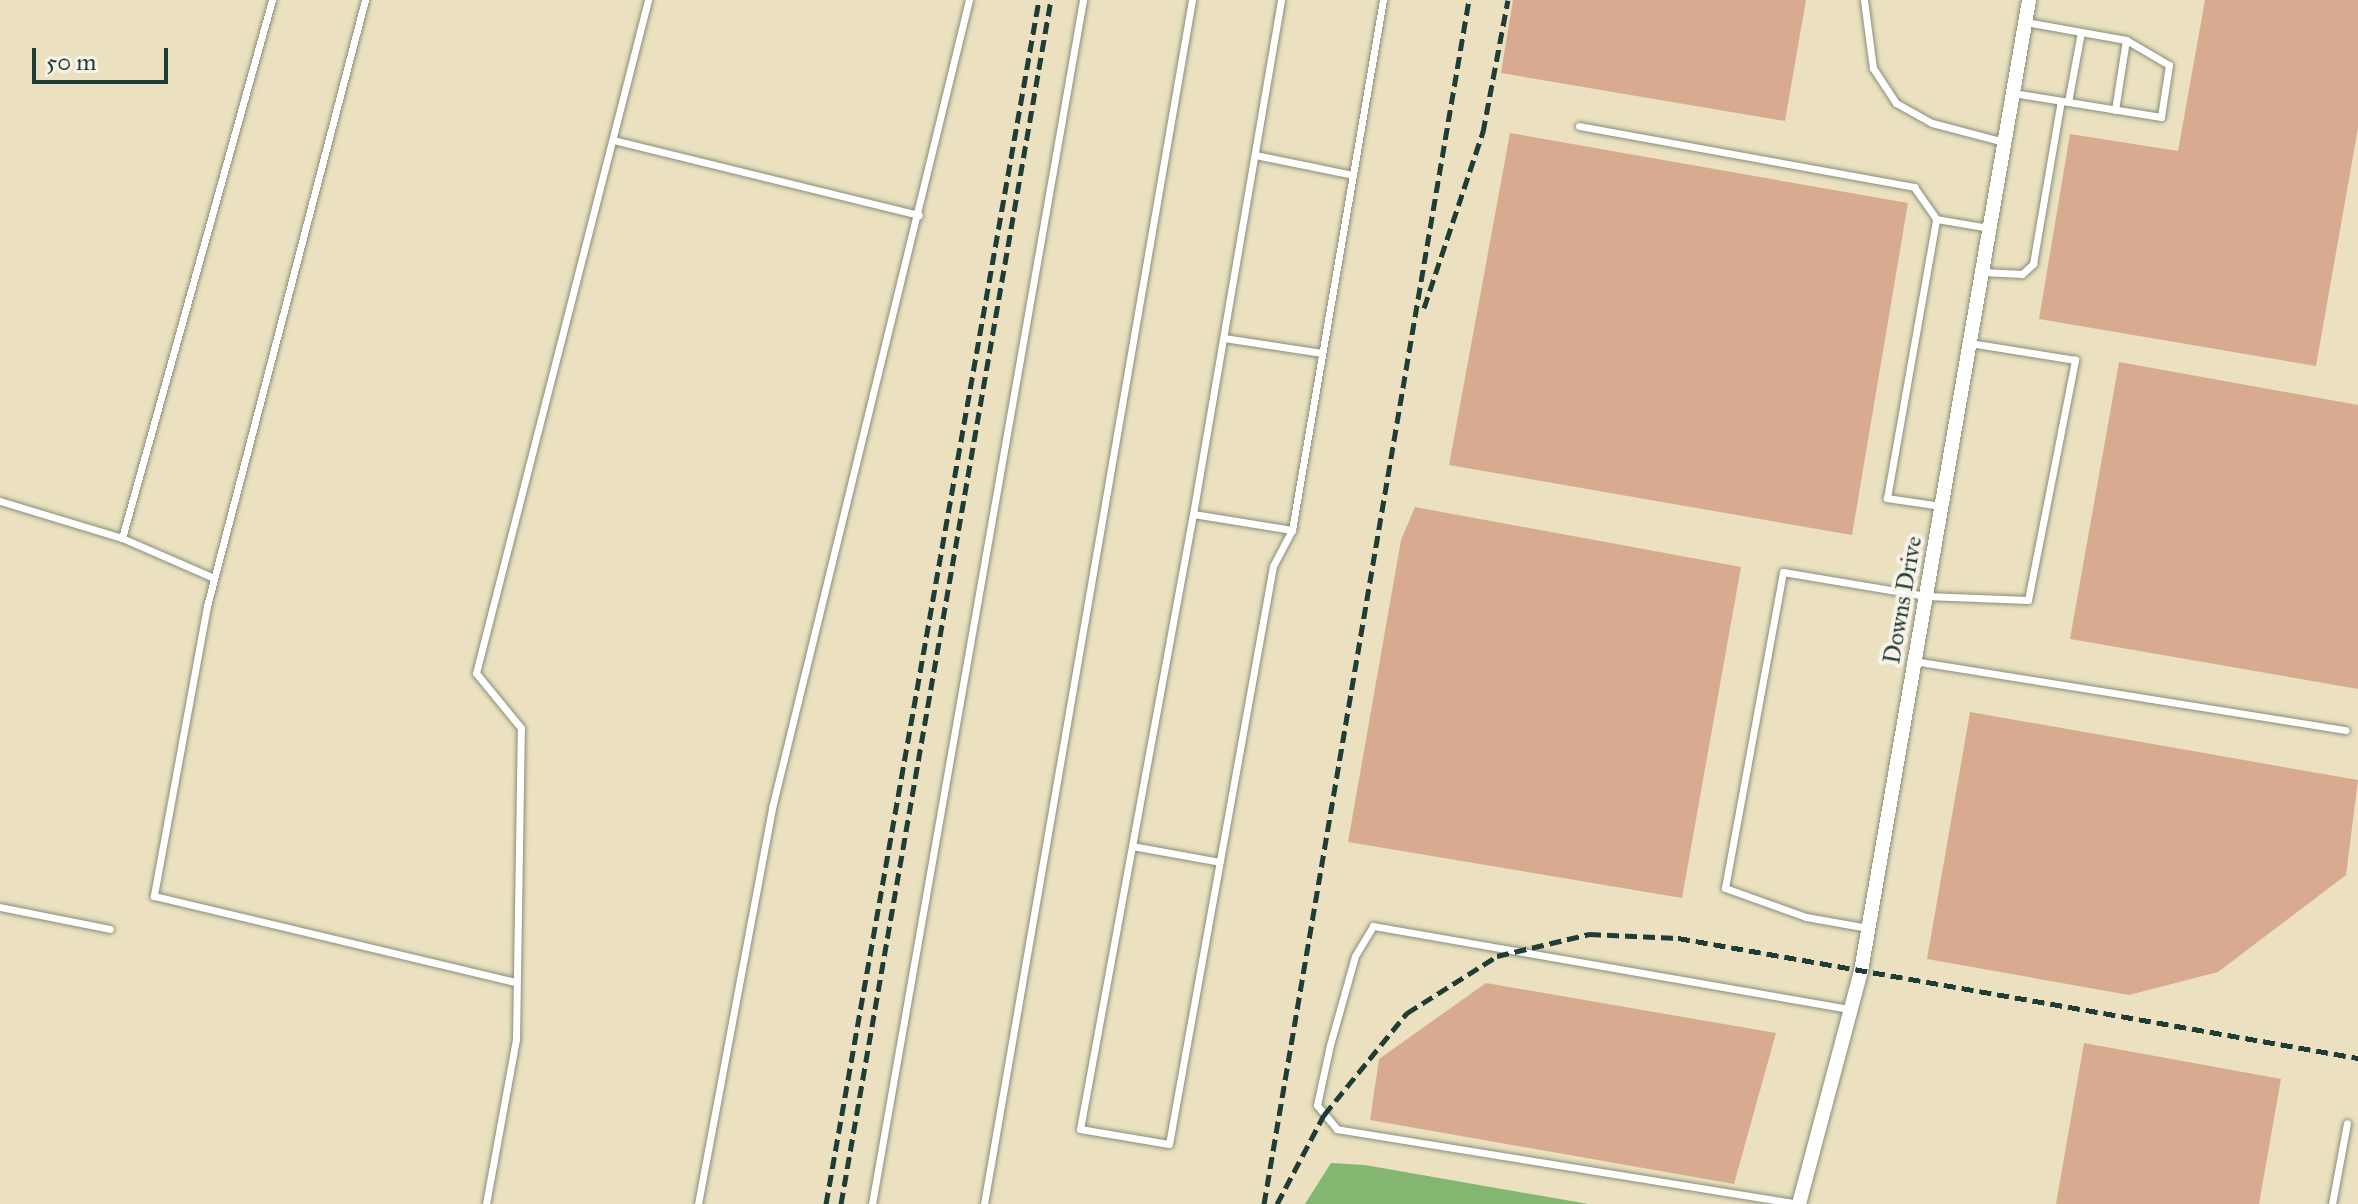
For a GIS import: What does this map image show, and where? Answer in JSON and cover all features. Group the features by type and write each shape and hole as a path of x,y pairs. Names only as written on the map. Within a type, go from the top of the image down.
{"street":[{"name":"Downs Drive","path":"1799,1204 1868,928 2029,0"}],"lane":[{"path":"122,538 272,0"},
{"path":"365,0 214,578 154,896 516,982"},
{"path":"486,1204 516,1039 521,728 476,673 648,0"},
{"path":"698,1204 772,808 969,0"},
{"path":"872,1204 1083,0"},
{"path":"984,1204 1192,0"},
{"path":"1281,0 1193,514 1080,1129 1169,1144 1273,566 1292,530 1383,0"},
{"path":"1864,0 1873,68 1896,103 1932,123 2004,142"},
{"path":"2013,93 2161,117 2169,65 2126,40 2025,21"},
{"path":"1982,272 2022,274 2033,264 2064,101 2081,32"},
{"path":"2115,110 2126,40"},
{"path":"1579,126 1914,187 1936,219 1887,498 1941,506"},
{"path":"613,140 919,215"},
{"path":"1255,155 1353,175"},
{"path":"1936,219 1989,228"},
{"path":"1224,338 1322,353"},
{"path":"1868,928 1806,917 1725,888 1783,572 1926,596 2028,600 2075,360 1970,343"},
{"path":"0,501 122,538 214,578"},
{"path":"1193,514 1292,530"},
{"path":"1914,661 2346,730"},
{"path":"1132,846 1220,862"},
{"path":"0,907 110,929"},
{"path":"1799,1204 1337,1129 1317,1105 1330,1045 1355,956 1373,926 1850,1009"},
{"path":"2332,1204 2347,1123"}],"green space":[{"path":"1331,1163 1365,1165 1588,1204 1305,1204"}],"building":[{"path":"1513,0 1806,0 1785,121 1501,73"},
{"path":"2205,0 2358,0 2358,128 2316,366 2039,319 2070,134 2178,151"},
{"path":"1510,133 1908,203 1852,535 1449,465"},
{"path":"2119,362 2358,405 2358,689 2070,639"},
{"path":"1415,507 1741,567 1682,898 1348,842 1401,540"},
{"path":"1970,712 2358,780 2346,875 2218,972 2129,995 1927,959"},
{"path":"1486,983 1776,1033 1734,1184 1370,1120 1379,1059"},
{"path":"2084,1043 2281,1079 2259,1204 2056,1204"}],"railway":[{"path":"826,1204 1039,0"},
{"path":"841,1204 1051,0"},
{"path":"1264,1204 1469,0"},
{"path":"1424,308 1483,132 1508,0"},
{"path":"1277,1204 1324,1115 1407,1013 1497,956 1589,934 1678,938 2358,1058"}]}
